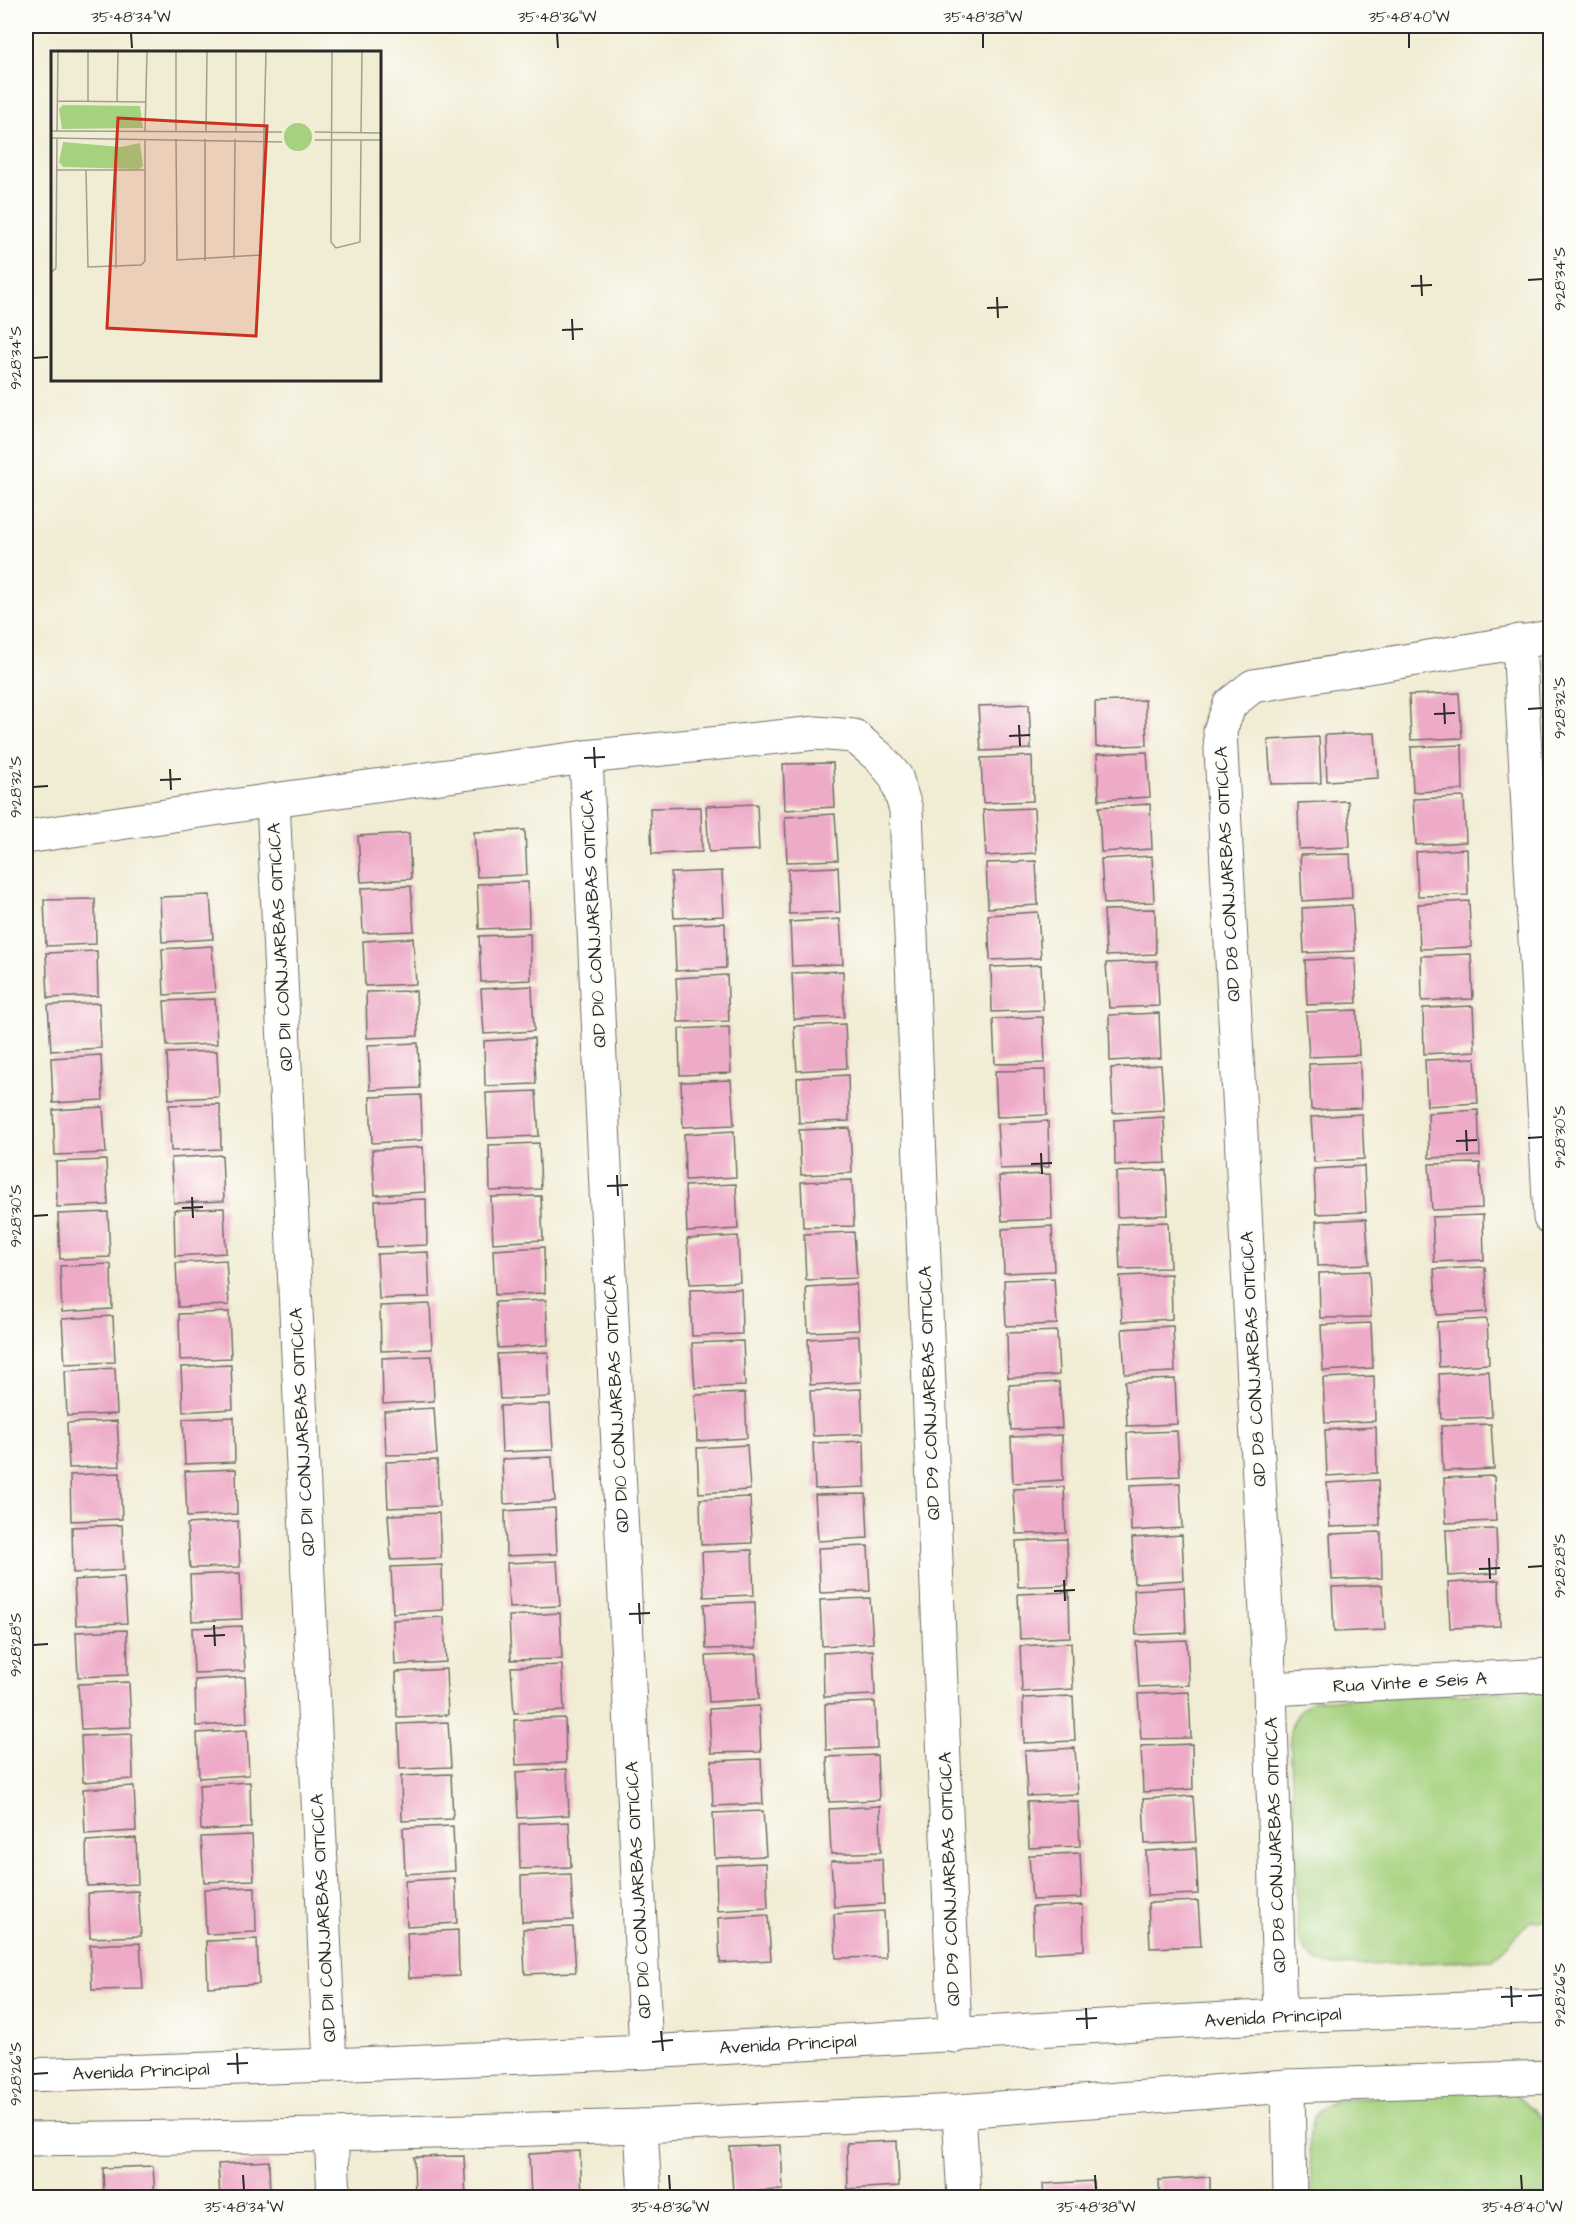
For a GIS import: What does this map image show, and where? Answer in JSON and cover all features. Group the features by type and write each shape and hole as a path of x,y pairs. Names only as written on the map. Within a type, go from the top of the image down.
{"street":[{"path":"1551,637 1519,641 1551,1218"},
{"name":"QD D8 CONJ.JARBAS OITICICA","path":"1280,2016 1270,1689 1220,731 1230,704 1253,686 1519,641"},
{"name":"QD D9 CONJ.JARBAS OITICICA","path":"26,837 586,757 816,733 854,736 880,758 896,777 906,810 955,2036"},
{"name":"QD D10 CONJ.JARBAS OITICICA","path":"586,757 646,2052"},
{"name":"QD D11 CONJ.JARBAS OITICICA","path":"273,800 330,2065"},
{"name":"Rua Vinte e Seis A","path":"1270,1689 1551,1675"},
{"name":"Avenida Principal","path":"26,2075 646,2052 1280,2016 1551,2006"},
{"path":"26,2139 331,2135 641,2126 959,2111 1288,2086 1551,2077"},
{"path":"1288,2086 1290,2198"},
{"path":"959,2111 964,2198"},
{"path":"641,2126 645,2198"},
{"path":"331,2135 334,2198"}],"green space":[{"path":"1550,1690 1550,1920 1531,1921 1492,1960 1336,1966 1313,1958 1298,1938 1290,1732 1301,1710 1313,1700"},
{"path":"1506,2085 1547,2123 1550,2123 1550,2197 1313,2197 1310,2133 1317,2114 1333,2101"}],"building":[{"path":"1459,693 1462,738 1411,740 1409,695"},
{"path":"1145,700 1147,745 1096,747 1095,702"},
{"path":"1029,704 1031,749 981,751 978,706"},
{"path":"1375,733 1378,778 1327,781 1325,735"},
{"path":"1319,737 1321,783 1271,784 1268,740"},
{"path":"1462,745 1463,790 1413,792 1411,747"},
{"path":"1147,752 1150,797 1099,800 1097,754"},
{"path":"1032,756 1033,801 983,803 981,758"},
{"path":"833,763 835,807 785,810 783,764"},
{"path":"1464,797 1466,842 1416,845 1413,799"},
{"path":"1348,801 1350,847 1299,849 1298,803"},
{"path":"757,804 759,850 709,852 706,806"},
{"path":"1150,804 1152,849 1101,852 1099,807"},
{"path":"701,807 702,852 652,854 650,808"},
{"path":"1034,808 1036,853 986,856 983,810"},
{"path":"835,814 838,860 787,862 785,817"},
{"path":"525,830 527,875 477,877 474,832"},
{"path":"409,833 411,879 361,882 358,836"},
{"path":"1467,849 1468,895 1418,896 1416,852"},
{"path":"1350,854 1352,898 1302,901 1300,855"},
{"path":"1152,856 1154,902 1104,904 1101,859"},
{"path":"1036,861 1038,905 988,908 986,863"},
{"path":"838,867 840,912 789,914 788,869"},
{"path":"722,871 724,916 674,918 671,873"},
{"path":"528,882 529,927 479,929 477,884"},
{"path":"411,886 414,931 363,933 361,888"},
{"path":"210,895 213,939 162,942 160,897"},
{"path":"95,899 96,944 46,946 44,900"},
{"path":"1469,901 1471,947 1420,949 1418,904"},
{"path":"1352,905 1355,951 1304,953 1302,908"},
{"path":"1155,909 1156,954 1106,956 1104,910"},
{"path":"1038,912 1041,958 990,960 988,915"},
{"path":"840,919 843,964 792,966 790,922"},
{"path":"725,923 726,968 676,971 674,925"},
{"path":"530,934 531,980 481,982 479,936"},
{"path":"413,938 416,984 365,986 363,941"},
{"path":"212,946 215,992 164,995 162,949"},
{"path":"97,951 98,996 48,998 46,953"},
{"path":"1471,954 1473,999 1422,1001 1421,956"},
{"path":"1355,958 1357,1003 1307,1005 1305,960"},
{"path":"1157,961 1159,1006 1109,1008 1106,963"},
{"path":"1041,965 1043,1010 992,1012 991,967"},
{"path":"843,971 844,1017 794,1019 792,973"},
{"path":"727,975 729,1021 678,1022 676,978"},
{"path":"532,986 534,1031 484,1034 481,989"},
{"path":"416,991 418,1036 367,1038 366,992"},
{"path":"215,999 217,1044 167,1046 164,1001"},
{"path":"99,1003 101,1048 51,1051 48,1005"},
{"path":"1473,1006 1475,1051 1424,1054 1423,1008"},
{"path":"1357,1010 1359,1055 1309,1057 1306,1012"},
{"path":"1159,1013 1161,1058 1110,1061 1109,1015"},
{"path":"1043,1017 1045,1063 995,1064 993,1019"},
{"path":"845,1024 847,1068 797,1071 794,1026"},
{"path":"729,1027 731,1073 680,1075 679,1029"},
{"path":"534,1038 536,1084 485,1086 484,1041"},
{"path":"418,1043 420,1088 370,1090 368,1045"},
{"path":"217,1051 219,1097 169,1099 167,1053"},
{"path":"101,1055 103,1100 53,1103 51,1058"},
{"path":"1475,1058 1478,1103 1427,1106 1425,1060"},
{"path":"1360,1062 1361,1108 1311,1110 1309,1064"},
{"path":"1161,1065 1164,1110 1113,1113 1111,1068"},
{"path":"1045,1070 1047,1115 997,1117 995,1071"},
{"path":"848,1075 849,1121 799,1123 797,1078"},
{"path":"731,1080 734,1125 683,1127 681,1082"},
{"path":"536,1091 539,1136 488,1138 486,1093"},
{"path":"421,1095 422,1140 372,1143 370,1097"},
{"path":"220,1104 221,1149 171,1151 169,1105"},
{"path":"103,1107 106,1153 55,1155 53,1110"},
{"path":"1478,1110 1480,1156 1429,1158 1428,1113"},
{"path":"1362,1114 1364,1159 1314,1162 1311,1117"},
{"path":"1164,1117 1166,1163 1115,1165 1114,1120"},
{"path":"1048,1121 1049,1167 1000,1169 997,1124"},
{"path":"850,1128 852,1173 801,1175 799,1130"},
{"path":"734,1131 736,1177 685,1180 684,1134"},
{"path":"539,1143 541,1189 490,1191 489,1145"},
{"path":"423,1147 425,1192 375,1195 372,1150"},
{"path":"222,1155 224,1201 174,1203 171,1158"},
{"path":"106,1160 108,1205 57,1207 56,1162"},
{"path":"1480,1163 1482,1208 1432,1210 1429,1164"},
{"path":"1364,1166 1366,1212 1316,1214 1314,1169"},
{"path":"1166,1170 1168,1215 1117,1217 1116,1172"},
{"path":"1050,1174 1052,1219 1002,1221 999,1176"},
{"path":"852,1180 854,1226 803,1227 801,1182"},
{"path":"736,1184 738,1229 687,1232 685,1186"},
{"path":"541,1196 543,1240 493,1243 491,1197"},
{"path":"426,1199 427,1245 377,1247 375,1201"},
{"path":"224,1208 226,1253 175,1256 174,1210"},
{"path":"108,1212 110,1257 60,1259 58,1214"},
{"path":"1483,1215 1484,1260 1434,1262 1432,1217"},
{"path":"1366,1219 1369,1264 1318,1266 1316,1221"},
{"path":"1168,1222 1170,1268 1120,1269 1118,1224"},
{"path":"1052,1226 1054,1271 1004,1273 1002,1229"},
{"path":"854,1232 857,1278 806,1280 804,1234"},
{"path":"738,1236 740,1282 690,1284 687,1239"},
{"path":"544,1247 545,1293 495,1295 493,1250"},
{"path":"428,1252 430,1297 379,1299 377,1254"},
{"path":"226,1260 229,1305 178,1307 176,1263"},
{"path":"111,1264 112,1309 62,1312 60,1266"},
{"path":"1485,1267 1487,1312 1437,1315 1434,1269"},
{"path":"1369,1271 1371,1317 1320,1318 1319,1273"},
{"path":"1171,1274 1172,1319 1122,1322 1120,1276"},
{"path":"1054,1278 1057,1324 1006,1326 1004,1280"},
{"path":"856,1284 859,1330 808,1332 806,1287"},
{"path":"741,1289 742,1334 692,1336 690,1290"},
{"path":"546,1300 548,1345 498,1348 495,1302"},
{"path":"430,1304 432,1349 381,1351 380,1306"},
{"path":"229,1312 231,1358 180,1360 179,1314"},
{"path":"113,1316 115,1362 65,1364 62,1319"},
{"path":"1487,1319 1489,1364 1439,1367 1437,1322"},
{"path":"1371,1323 1373,1368 1323,1371 1321,1325"},
{"path":"1173,1326 1175,1372 1125,1374 1122,1329"},
{"path":"1057,1331 1059,1375 1008,1378 1007,1333"},
{"path":"859,1336 861,1382 810,1385 808,1339"},
{"path":"743,1341 745,1386 695,1388 692,1343"},
{"path":"548,1352 550,1397 500,1399 497,1354"},
{"path":"432,1356 434,1401 383,1404 382,1358"},
{"path":"231,1365 233,1409 183,1412 181,1367"},
{"path":"115,1368 117,1414 67,1416 65,1371"},
{"path":"1489,1371 1492,1417 1441,1419 1439,1374"},
{"path":"1374,1376 1375,1421 1325,1423 1323,1378"},
{"path":"1175,1379 1177,1424 1127,1426 1125,1381"},
{"path":"1059,1382 1062,1428 1011,1430 1009,1385"},
{"path":"861,1389 863,1434 813,1436 810,1391"},
{"path":"745,1393 747,1438 697,1441 695,1395"},
{"path":"550,1404 553,1450 502,1452 500,1406"},
{"path":"434,1408 437,1454 386,1455 384,1411"},
{"path":"234,1417 235,1462 185,1464 183,1419"},
{"path":"117,1421 120,1466 69,1468 67,1423"},
{"path":"1491,1424 1494,1469 1443,1471 1441,1426"},
{"path":"1376,1427 1377,1473 1327,1476 1325,1430"},
{"path":"1177,1431 1180,1476 1129,1478 1127,1433"},
{"path":"1062,1435 1063,1480 1013,1483 1011,1437"},
{"path":"864,1441 865,1487 815,1489 813,1443"},
{"path":"747,1445 750,1490 699,1493 697,1448"},
{"path":"552,1457 555,1501 504,1504 502,1459"},
{"path":"437,1460 439,1506 388,1508 386,1462"},
{"path":"236,1469 237,1514 187,1517 185,1471"},
{"path":"120,1473 122,1519 71,1521 70,1475"},
{"path":"1494,1476 1496,1521 1446,1523 1444,1478"},
{"path":"1378,1480 1380,1525 1330,1527 1327,1483"},
{"path":"1180,1483 1182,1528 1131,1531 1130,1485"},
{"path":"1064,1487 1066,1533 1016,1534 1013,1489"},
{"path":"866,1494 868,1538 818,1541 815,1495"},
{"path":"750,1497 752,1543 701,1545 700,1499"},
{"path":"555,1508 557,1554 506,1556 505,1511"},
{"path":"439,1513 441,1558 391,1560 388,1515"},
{"path":"238,1521 240,1567 190,1568 187,1524"},
{"path":"122,1525 124,1570 73,1573 72,1527"},
{"path":"1496,1529 1498,1573 1448,1576 1446,1530"},
{"path":"1381,1532 1382,1578 1332,1580 1330,1534"},
{"path":"1182,1535 1184,1580 1134,1583 1132,1538"},
{"path":"1067,1539 1068,1585 1018,1587 1016,1541"},
{"path":"868,1546 870,1591 820,1593 818,1548"},
{"path":"752,1550 754,1595 704,1597 702,1552"},
{"path":"557,1561 560,1606 509,1608 507,1563"},
{"path":"442,1565 443,1610 393,1613 391,1567"},
{"path":"240,1573 242,1619 192,1621 190,1575"},
{"path":"124,1577 127,1623 76,1625 74,1580"},
{"path":"1499,1580 1500,1626 1450,1628 1448,1583"},
{"path":"1382,1585 1385,1630 1334,1632 1332,1587"},
{"path":"1184,1587 1186,1633 1136,1635 1134,1590"},
{"path":"1069,1592 1070,1637 1020,1639 1018,1594"},
{"path":"870,1598 873,1643 822,1646 820,1600"},
{"path":"755,1602 756,1648 706,1649 704,1604"},
{"path":"560,1613 562,1659 511,1660 509,1616"},
{"path":"444,1617 446,1662 395,1665 393,1620"},
{"path":"242,1626 245,1671 194,1673 192,1628"},
{"path":"127,1630 128,1675 78,1677 76,1632"},
{"path":"1187,1640 1189,1685 1139,1687 1136,1642"},
{"path":"1071,1643 1073,1689 1022,1692 1020,1646"},
{"path":"873,1650 875,1695 824,1697 823,1653"},
{"path":"757,1654 759,1699 709,1702 706,1656"},
{"path":"562,1665 564,1711 514,1713 511,1667"},
{"path":"446,1669 448,1715 397,1717 396,1672"},
{"path":"245,1677 247,1723 196,1726 195,1680"},
{"path":"129,1682 131,1727 81,1729 78,1684"},
{"path":"1189,1692 1191,1738 1141,1739 1138,1694"},
{"path":"1073,1696 1075,1741 1024,1743 1023,1698"},
{"path":"875,1702 877,1748 826,1750 825,1704"},
{"path":"759,1706 761,1752 711,1753 709,1709"},
{"path":"565,1718 566,1763 516,1765 514,1720"},
{"path":"448,1722 451,1767 400,1769 398,1724"},
{"path":"247,1730 249,1775 199,1778 197,1733"},
{"path":"132,1734 133,1779 83,1782 81,1736"},
{"path":"1192,1744 1193,1789 1143,1792 1141,1746"},
{"path":"1075,1748 1078,1794 1027,1796 1025,1751"},
{"path":"877,1755 879,1800 829,1802 827,1757"},
{"path":"761,1759 763,1804 713,1806 711,1761"},
{"path":"567,1769 569,1815 518,1818 516,1772"},
{"path":"451,1774 453,1819 402,1821 401,1776"},
{"path":"250,1782 251,1828 201,1830 199,1785"},
{"path":"134,1786 136,1831 85,1834 83,1789"},
{"path":"1193,1796 1196,1842 1145,1844 1143,1799"},
{"path":"1078,1801 1080,1846 1029,1848 1027,1802"},
{"path":"880,1806 881,1852 831,1854 829,1809"},
{"path":"763,1811 766,1856 715,1858 713,1813"},
{"path":"569,1822 571,1867 520,1869 519,1824"},
{"path":"453,1826 455,1871 405,1874 403,1828"},
{"path":"252,1835 254,1880 204,1882 201,1837"},
{"path":"136,1838 138,1884 87,1886 86,1841"},
{"path":"1196,1848 1198,1894 1147,1896 1146,1851"},
{"path":"1080,1853 1082,1898 1032,1900 1029,1855"},
{"path":"882,1859 884,1904 834,1907 831,1861"},
{"path":"766,1863 768,1908 717,1911 716,1865"},
{"path":"571,1874 573,1920 522,1922 521,1876"},
{"path":"455,1878 457,1923 407,1926 405,1881"},
{"path":"255,1887 256,1932 206,1934 204,1889"},
{"path":"138,1891 141,1936 90,1938 88,1893"},
{"path":"1198,1901 1201,1946 1150,1948 1148,1903"},
{"path":"1083,1905 1084,1950 1034,1953 1032,1907"},
{"path":"884,1911 886,1957 836,1958 834,1914"},
{"path":"768,1915 771,1960 720,1963 718,1918"},
{"path":"573,1927 576,1972 525,1974 523,1929"},
{"path":"458,1930 459,1976 409,1978 407,1933"},
{"path":"257,1939 259,1984 208,1987 206,1941"},
{"path":"140,1943 143,1989 92,1990 90,1945"},
{"path":"897,2141 899,2186 848,2189 847,2143"},
{"path":"781,2145 783,2190 733,2192 730,2147"},
{"path":"580,2151 582,2196 531,2198 529,2154"},
{"path":"464,2156 466,2198 415,2198 414,2157"},
{"path":"269,2161 270,2198 220,2198 218,2164"},
{"path":"153,2166 155,2198 104,2198 103,2168"},
{"path":"1210,2177 1210,2198 1160,2198 1159,2180"},
{"path":"1093,2181 1094,2198 1044,2198 1043,2184"},
{"path":"899,2193 899,2198 847,2198 847,2196"}]}
